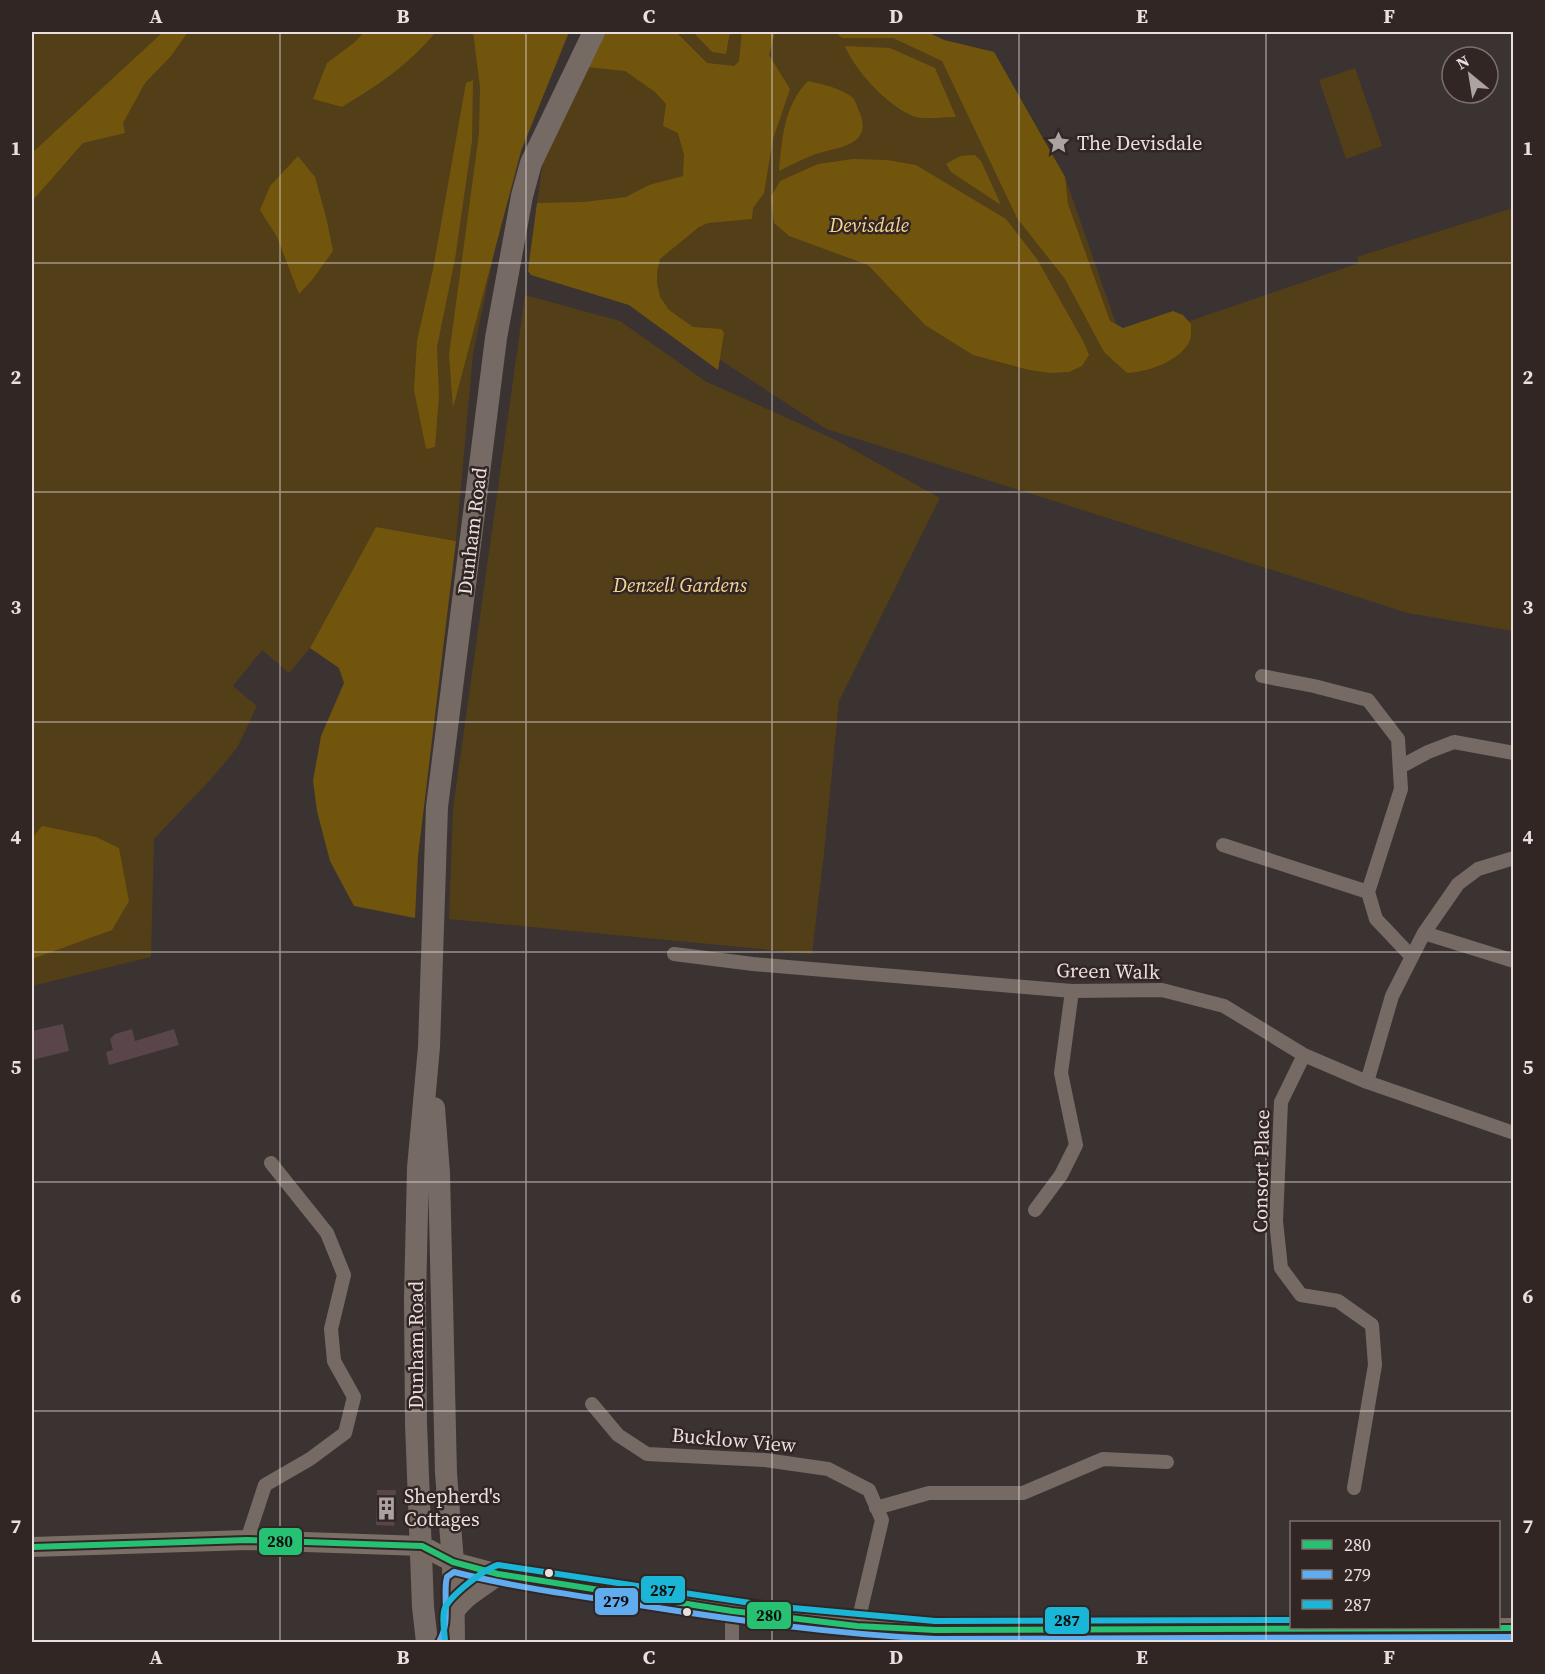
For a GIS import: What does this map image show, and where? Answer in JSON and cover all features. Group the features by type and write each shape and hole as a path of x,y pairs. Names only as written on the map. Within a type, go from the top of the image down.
{"highway":[{"name":"Dunham Road","path":"428,1642 423,1607 416,1423 415,1299 417,1168 429,1047 437,807 496,338 522,196 531,164 594,32"},
{"name":"Dunham Road","path":"429,1047 439,1173 446,1473 453,1562 454,1642"},
{"path":"422,1546 433,1534 437,1484 446,1473"},
{"path":"428,1642 437,1626 436,1580 442,1568 453,1562"},
{"path":"453,1611 468,1595 498,1574"}],"main road":[{"path":"32,1547 247,1540 422,1546 453,1562 498,1574 732,1611 857,1626 935,1630 986,1636 1510,1633"}],"street":[{"path":"1262,676 1368,700 1398,739 1401,789 1368,892 1376,919 1412,957"},
{"path":"1400,767 1428,752 1454,742 1514,753"},
{"path":"1223,845 1368,892"},
{"path":"1367,1082 1392,996 1424,933 1458,884 1478,869 1514,858"},
{"path":"1424,933 1514,961"},
{"name":"Green Walk","path":"674,954 753,964 1072,991 1162,990 1224,1006 1304,1055 1367,1082 1514,1133"},
{"path":"1035,1210 1061,1175 1076,1145 1061,1073 1072,991"},
{"name":"Consort Place","path":"1304,1055 1281,1102 1276,1221 1281,1268 1300,1295 1338,1301 1372,1325 1375,1365 1354,1488"},
{"path":"247,1540 265,1485 310,1459 345,1433 354,1397 334,1361 331,1329 344,1275 327,1233 272,1163"},
{"name":"Bucklow View","path":"592,1404 618,1435 647,1454 765,1460 828,1469 868,1490 876,1508"},
{"path":"857,1626 882,1520 876,1508 929,1493 1023,1493 1103,1459 1167,1462"},
{"path":"732,1611 732,1642"}],"green space":[{"path":"32,32 563,32 516,149 473,354 456,541 376,527 310,648 289,673 262,650 233,686 257,706 237,748 154,839 151,957 32,986"},
{"path":"163,32 188,32 171,56 145,83 123,123 125,133 83,143 32,201 32,153"},
{"path":"364,32 436,32 392,74 342,107 313,99 327,63 355,42"},
{"path":"473,32 569,32 521,151 453,408 449,355 479,134 480,87"},
{"name":"Devisdale","path":"604,32 927,32 944,40 994,52 1065,177 1123,344 1359,263 1357,257 1513,208 1513,631 1408,613 826,429 719,359 633,297 528,268 543,161"},
{"path":"604,32 676,32 707,63 734,66 739,61 742,32 775,32 769,55 790,89 773,139 764,193 753,208 752,219 708,223 699,227 660,259 657,271 660,297 669,310 693,327 721,329 724,333 718,370 629,305 531,275 528,271 537,203 583,202 626,197 649,185 683,176 684,155 678,133 663,126 666,104 655,92 625,71 587,67"},
{"path":"693,32 730,32 726,54 712,52"},
{"path":"835,32 927,32 944,40 994,52 1065,177 1068,204 1110,321 1123,328 1173,311 1183,315 1191,324 1191,337 1183,350 1161,365 1127,373 1104,352 1065,279 1017,218 942,61 893,38 842,38"},
{"path":"845,46 890,48 935,68 956,117 922,118 903,111 873,87 856,66"},
{"path":"1355,68 1382,146 1346,159 1319,80"},
{"path":"473,80 472,141 455,259 437,347 439,396 435,447 426,449 414,390 417,341 433,269 466,83"},
{"path":"808,81 836,89 852,97 862,122 862,131 851,143 813,155 779,171 783,135 789,112 800,90"},
{"path":"975,155 981,161 1001,205 951,172 946,164 960,156"},
{"path":"298,156 315,177 333,251 299,294 277,237 260,210 270,186"},
{"path":"853,159 887,160 916,165 1006,219 1037,259 1083,341 1089,355 1082,366 1069,372 1051,373 1029,370 973,355 925,325 868,265 789,236 774,223 771,197 780,181 818,164"},
{"name":"Denzell Gardens","path":"525,295 620,321 705,381 836,440 940,498 839,701 812,954 449,919 453,809"},
{"path":"376,527 456,541 418,856 415,918 354,906 330,861 317,811 313,781 321,736 344,683 339,668 310,648"},
{"path":"42,826 96,837 119,848 129,901 112,930 32,959 32,838"}],"building":[{"path":"63,1024 69,1051 32,1060 32,1031"},
{"path":"132,1029 135,1041 174,1029 179,1045 109,1065 106,1052 113,1050 110,1039 115,1034"},
{"name":"Shepherd's Cottages","path":"377,1490 396,1490 394,1526 376,1525"}],"transit line":[{"name":"280","path":"32,1547 247,1540 422,1546 453,1562 498,1574 732,1611 857,1626 935,1630 1290,1629"},
{"name":"287","path":"445,1642 443,1616 448,1603 477,1577 498,1565 771,1606 935,1621 1290,1620"},
{"name":"279","path":"439,1642 446,1620 447,1577 454,1572 543,1590 708,1616 897,1637 935,1639 1514,1637"},
{"name":"280","path":"1500,1628 1514,1628"}],"place":[{"name":"The Devisdale","path":"1059,143"},
{"name":"Shepherd's Cottages","path":"386,1508"}]}
